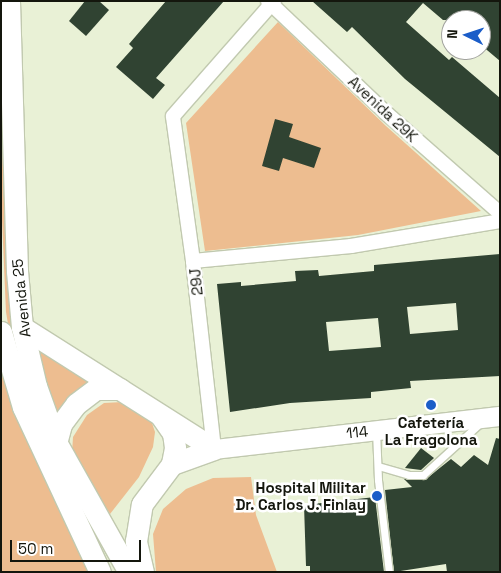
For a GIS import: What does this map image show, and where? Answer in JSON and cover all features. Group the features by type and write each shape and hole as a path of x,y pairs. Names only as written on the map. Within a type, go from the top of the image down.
{"main road":[{"name":"Avenida 25","path":"9,1 17,271 22,327 36,386 56,442 129,572"},
{"path":"22,327 214,448"},
{"name":"Avenida 25","path":"1,332 23,407 56,484 100,572"},
{"path":"56,484 53,455 62,424 76,404 96,389 120,389"},
{"path":"143,572 136,541 142,504 172,464 175,448 172,433 160,414"},
{"name":"114","path":"214,448 495,416"},
{"path":"172,464 214,448"}],"street":[{"name":"29J","path":"214,448 193,260 173,116 271,2"},
{"name":"Avenida 29K","path":"271,2 386,113 500,213"},
{"path":"193,260 351,246 500,221"}],"lane":[{"path":"378,466 409,475 424,475 469,431 495,416"},
{"path":"376,430 389,572"}],"shaded area":[{"path":"278,22 386,126 481,211 358,235 205,251 186,123"},
{"path":"1,73 30,387 9,330 6,312 1,197"},
{"path":"1,332 102,572 1,572"},
{"path":"35,342 94,381 58,419 46,387"},
{"path":"123,402 151,420 155,432 153,447 139,477 110,514 72,453 73,437 87,415 104,403"},
{"path":"251,477 256,515 277,572 156,572 153,534 163,509 186,489 213,478"}],"building":[{"path":"85,1 99,1 109,10 86,36 69,21"},
{"path":"166,1 224,1 156,78 165,85 153,99 116,67 133,48 129,44"},
{"path":"312,1 500,1 500,61 491,53 491,10 441,10 441,18 423,3 406,22 441,53 441,60 456,60 500,98 500,157 405,79 352,27 347,32"},
{"path":"275,119 293,124 289,137 321,148 314,168 283,158 279,171 262,166"},
{"path":"500,254 500,376 410,381 411,388 371,392 371,398 290,403 230,412 217,284 241,282 241,286 296,281 295,271 318,270 319,276 374,271 374,265","holes":["456,303 458,330 410,334 407,307","378,318 381,347 329,351 326,322"]},
{"path":"496,438 500,439 500,572 447,572 446,564 394,572 385,490 412,487 404,479 426,479 451,459 461,467 474,455 488,465"},
{"path":"421,448 434,458 421,470 405,468"},
{"path":"375,497 384,572 310,572 310,566 306,566 304,505"}],"place":[{"name":"Cafetería La Fragolona","path":"431,405"},
{"name":"Hospital Militar Dr. Carlos J. Finlay","path":"377,496"}]}
